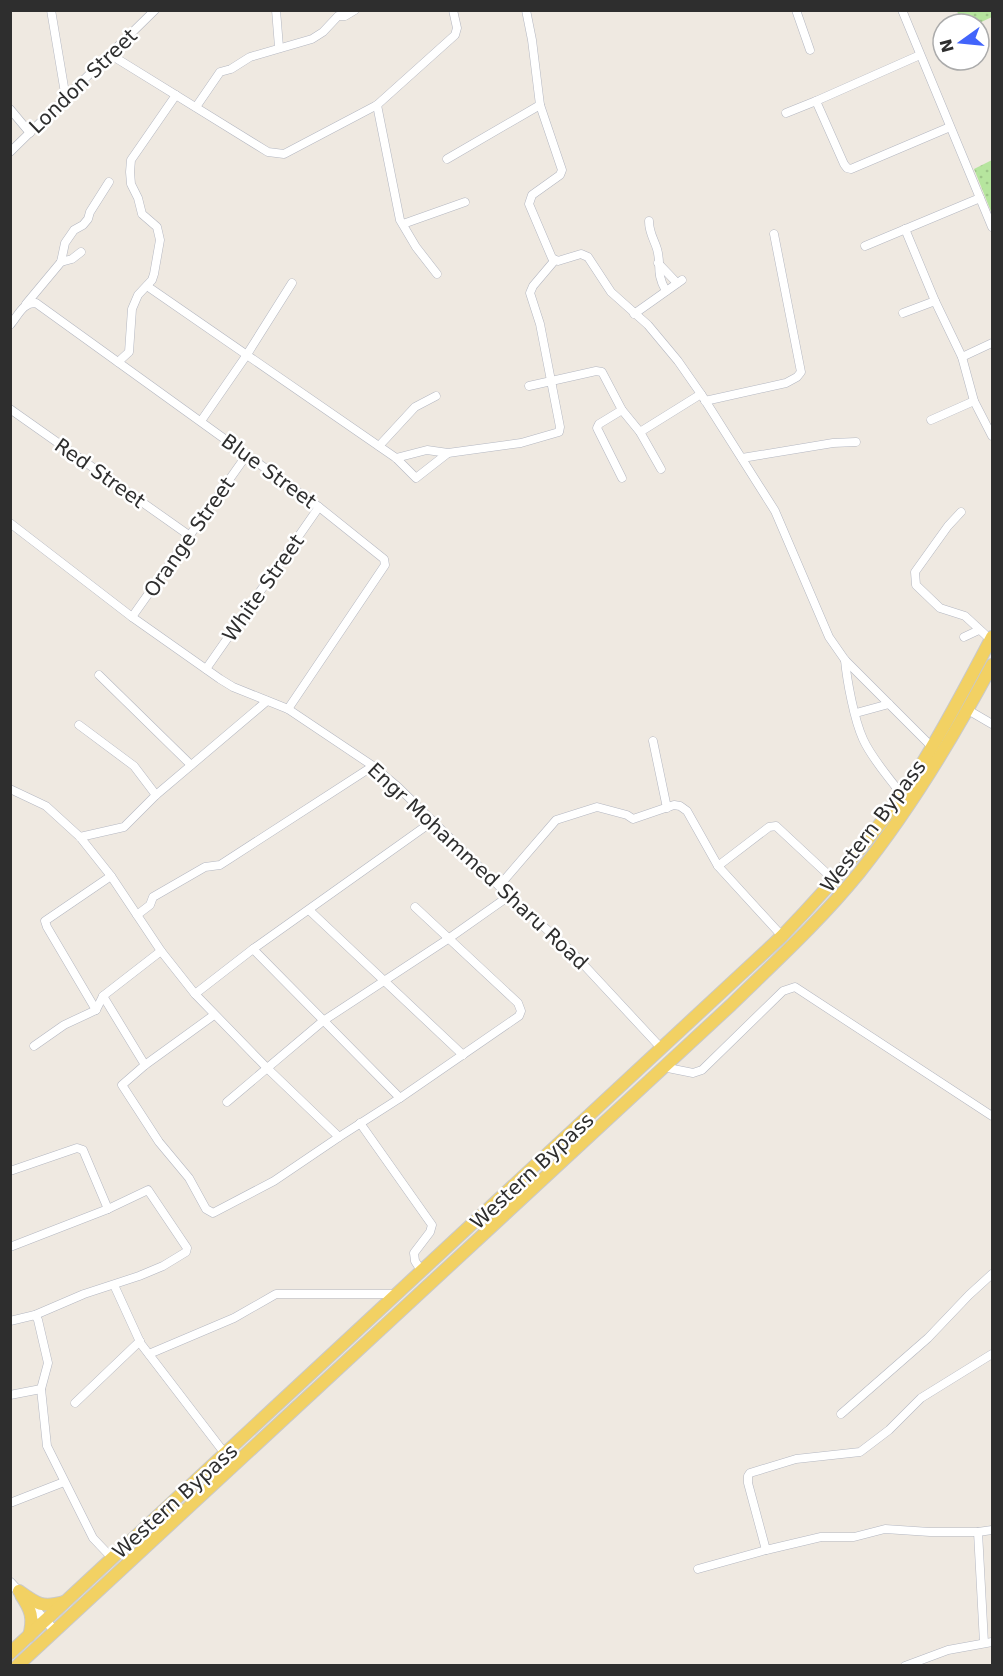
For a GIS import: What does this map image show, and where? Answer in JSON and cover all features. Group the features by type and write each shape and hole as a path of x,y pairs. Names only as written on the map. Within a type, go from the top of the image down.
{"main road":[{"name":"Western Bypass","path":"10,1653 226,1455 782,936 834,880 901,794 932,747 992,639"},
{"name":"Western Bypass","path":"17,1665 796,941 857,875 911,803 993,665"},
{"path":"15,1587 40,1605 66,1601"},
{"path":"15,1587 32,1612 29,1636"}],"street":[{"path":"51,10 66,99"},
{"name":"London Street","path":"10,152 155,10"},
{"path":"276,10 279,47"},
{"path":"196,107 220,72 231,69 250,57 312,39 323,32 338,16 345,16 354,10"},
{"path":"111,55 268,152 284,154 377,105 455,35 457,28 453,10"},
{"path":"526,10 540,105 562,170 560,175 532,195 528,204 555,260"},
{"path":"796,10 810,50"},
{"path":"902,10 993,227"},
{"path":"786,113 920,55"},
{"path":"118,362 129,352 132,309 138,295 152,280 160,240 159,231 154,223 142,214 130,178 131,160 176,95"},
{"path":"816,101 844,164 851,169 950,127"},
{"path":"377,105 396,209 416,247 437,274"},
{"path":"447,159 540,105"},
{"path":"10,109 30,133"},
{"path":"10,325 61,262 65,243 74,230 88,219 108,182"},
{"path":"865,246 980,198"},
{"path":"403,224 465,202"},
{"path":"649,221 650,233 658,252 658,276 666,291"},
{"path":"905,229 935,301 962,357 975,401 993,436"},
{"path":"640,432 703,398 786,383 801,372 774,234"},
{"path":"61,262 72,259 81,252"},
{"path":"396,458 427,450 448,453 521,443 557,434 561,430 540,324 530,293 533,286 555,260 585,254 611,292 648,325 678,361 742,458 775,511 828,635 845,660 932,747"},
{"path":"634,314 679,281 658,262"},
{"path":"201,422 292,283"},
{"path":"147,286 396,458 416,478 448,453"},
{"path":"903,313 935,301"},
{"name":"Blue Street","path":"25,305 36,303 319,507 382,557 385,565 288,708"},
{"path":"962,357 993,343"},
{"path":"529,386 600,371 622,410 640,432 661,469"},
{"path":"379,446 415,407 436,396"},
{"path":"931,420 975,401"},
{"name":"Red Street","path":"10,409 190,536"},
{"path":"622,410 599,424 597,428 622,478"},
{"path":"742,458 833,443 856,442"},
{"name":"Orange Street","path":"132,617 246,456"},
{"name":"White Street","path":"206,669 319,507"},
{"path":"961,512 915,572 914,578 919,590 940,608 965,616 992,639"},
{"name":"Engr Mohammed Sharu Road","path":"10,523 132,617 206,669 233,687 288,708 373,766 509,896 570,950 662,1049"},
{"path":"964,637 979,630"},
{"path":"845,660 847,678 864,740 878,764 901,794"},
{"path":"99,675 191,765"},
{"path":"80,837 124,827 156,795 267,701"},
{"path":"856,713 889,704"},
{"path":"968,710 993,724"},
{"path":"79,725 134,766 156,795"},
{"path":"653,741 667,808"},
{"path":"137,915 150,905 153,897 205,867 220,865 373,766"},
{"path":"10,789 46,806 80,837 111,876 161,951 195,994 339,1137"},
{"path":"499,886 556,820 597,807 627,815 633,819 680,806 687,811 718,866 782,936"},
{"path":"195,994 253,949 433,821"},
{"path":"718,866 769,827 776,826 834,880"},
{"path":"96,1010 45,921 111,876"},
{"path":"227,1102 323,1022 509,896"},
{"path":"214,1015 123,1082 123,1089 159,1142 189,1178 210,1212 217,1212 274,1181 519,1016 521,1007 415,907"},
{"path":"309,910 463,1055"},
{"path":"253,949 400,1098"},
{"path":"34,1046 64,1025 96,1010 103,996 161,951"},
{"path":"663,1067 693,1073 702,1070 783,991 795,987 993,1116"},
{"path":"103,996 145,1065"},
{"path":"360,1124 432,1225 430,1233 414,1253 422,1272"},
{"path":"10,1171 77,1148 80,1149 108,1209"},
{"path":"10,1247 108,1209 148,1190 187,1248 186,1252 164,1266 84,1294 35,1315 10,1321"},
{"path":"841,1414 921,1344 993,1274"},
{"path":"114,1285 148,1354 226,1455"},
{"path":"148,1354 234,1318 276,1294 399,1294"},
{"path":"35,1315 48,1363 41,1389 46,1442 93,1538 112,1558"},
{"path":"75,1403 140,1341"},
{"path":"766,1550 748,1483 750,1473 796,1459 861,1452 889,1430 921,1398 993,1354"},
{"path":"10,1395 41,1389"},
{"path":"10,1503 64,1482"},
{"path":"698,1569 821,1537 854,1537 885,1529 978,1532 993,1530"},
{"path":"904,1665 948,1650 988,1642 978,1532"},
{"path":"15,1587 55,1630"}],"green space":[{"path":"992,11 992,17 991,12 957,12"},
{"path":"992,160 992,214 974,169"}]}
